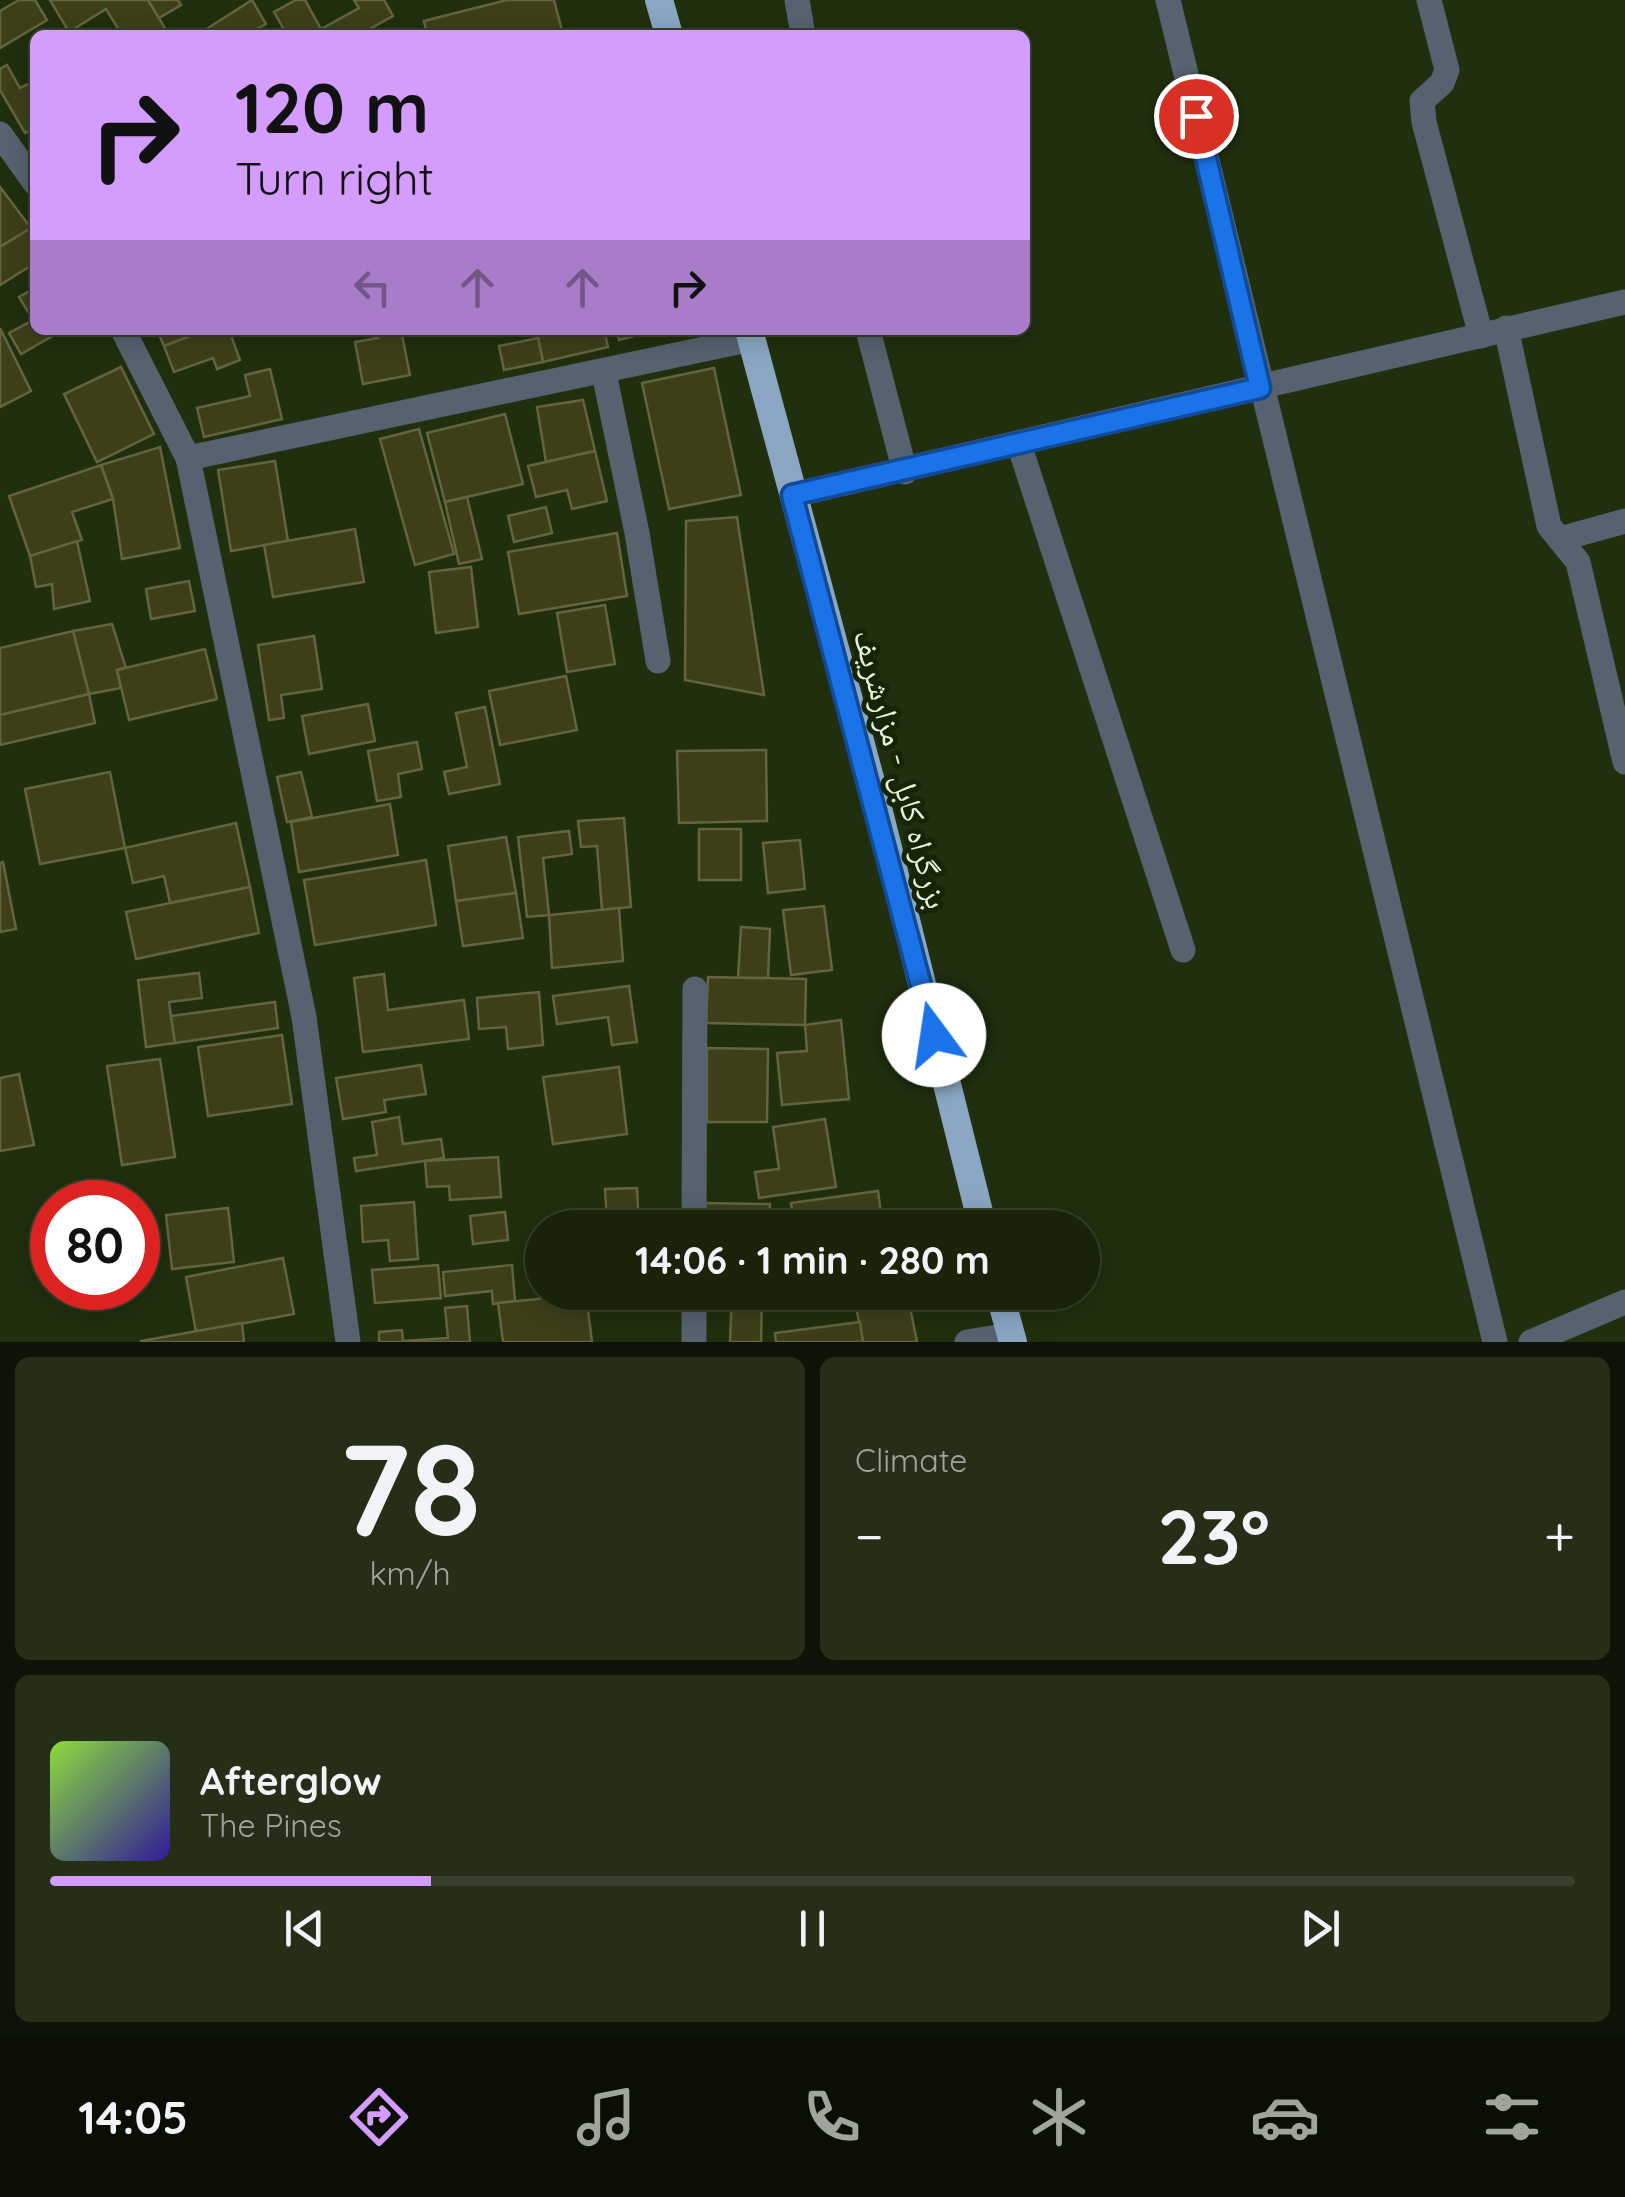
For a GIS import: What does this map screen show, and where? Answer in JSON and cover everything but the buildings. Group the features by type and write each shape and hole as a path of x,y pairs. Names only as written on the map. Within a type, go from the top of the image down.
{"highway":[{"path":"659,0 668,30"},
{"name":"بزرگراه کابل - مزارشریف","path":"750,335 877,804 978,1210"},
{"path":"1004,1310 1011,1338"}],"street":[{"path":"797,0 802,30"},
{"path":"1168,0 1495,1342"},
{"path":"1429,0 1447,70 1442,83 1422,101 1424,122 1481,336"},
{"path":"0,134 30,176"},
{"path":"792,495 905,472 1625,302"},
{"path":"1506,328 1549,526 1578,562 1625,762"},
{"path":"126,335 188,458 304,1017 348,1342"},
{"path":"188,458 604,373 750,335"},
{"path":"869,335 905,472"},
{"path":"604,373 637,533 658,662"},
{"path":"1019,444 1182,950"},
{"path":"1560,539 1625,521"},
{"path":"694,1210 695,989"},
{"path":"1531,1342 1625,1302"},
{"path":"694,1310 694,1342"},
{"path":"967,1342 1011,1338"}],"route":[{"path":"934,1035 877,804 792,495 1260,388 1196,116"}]}
